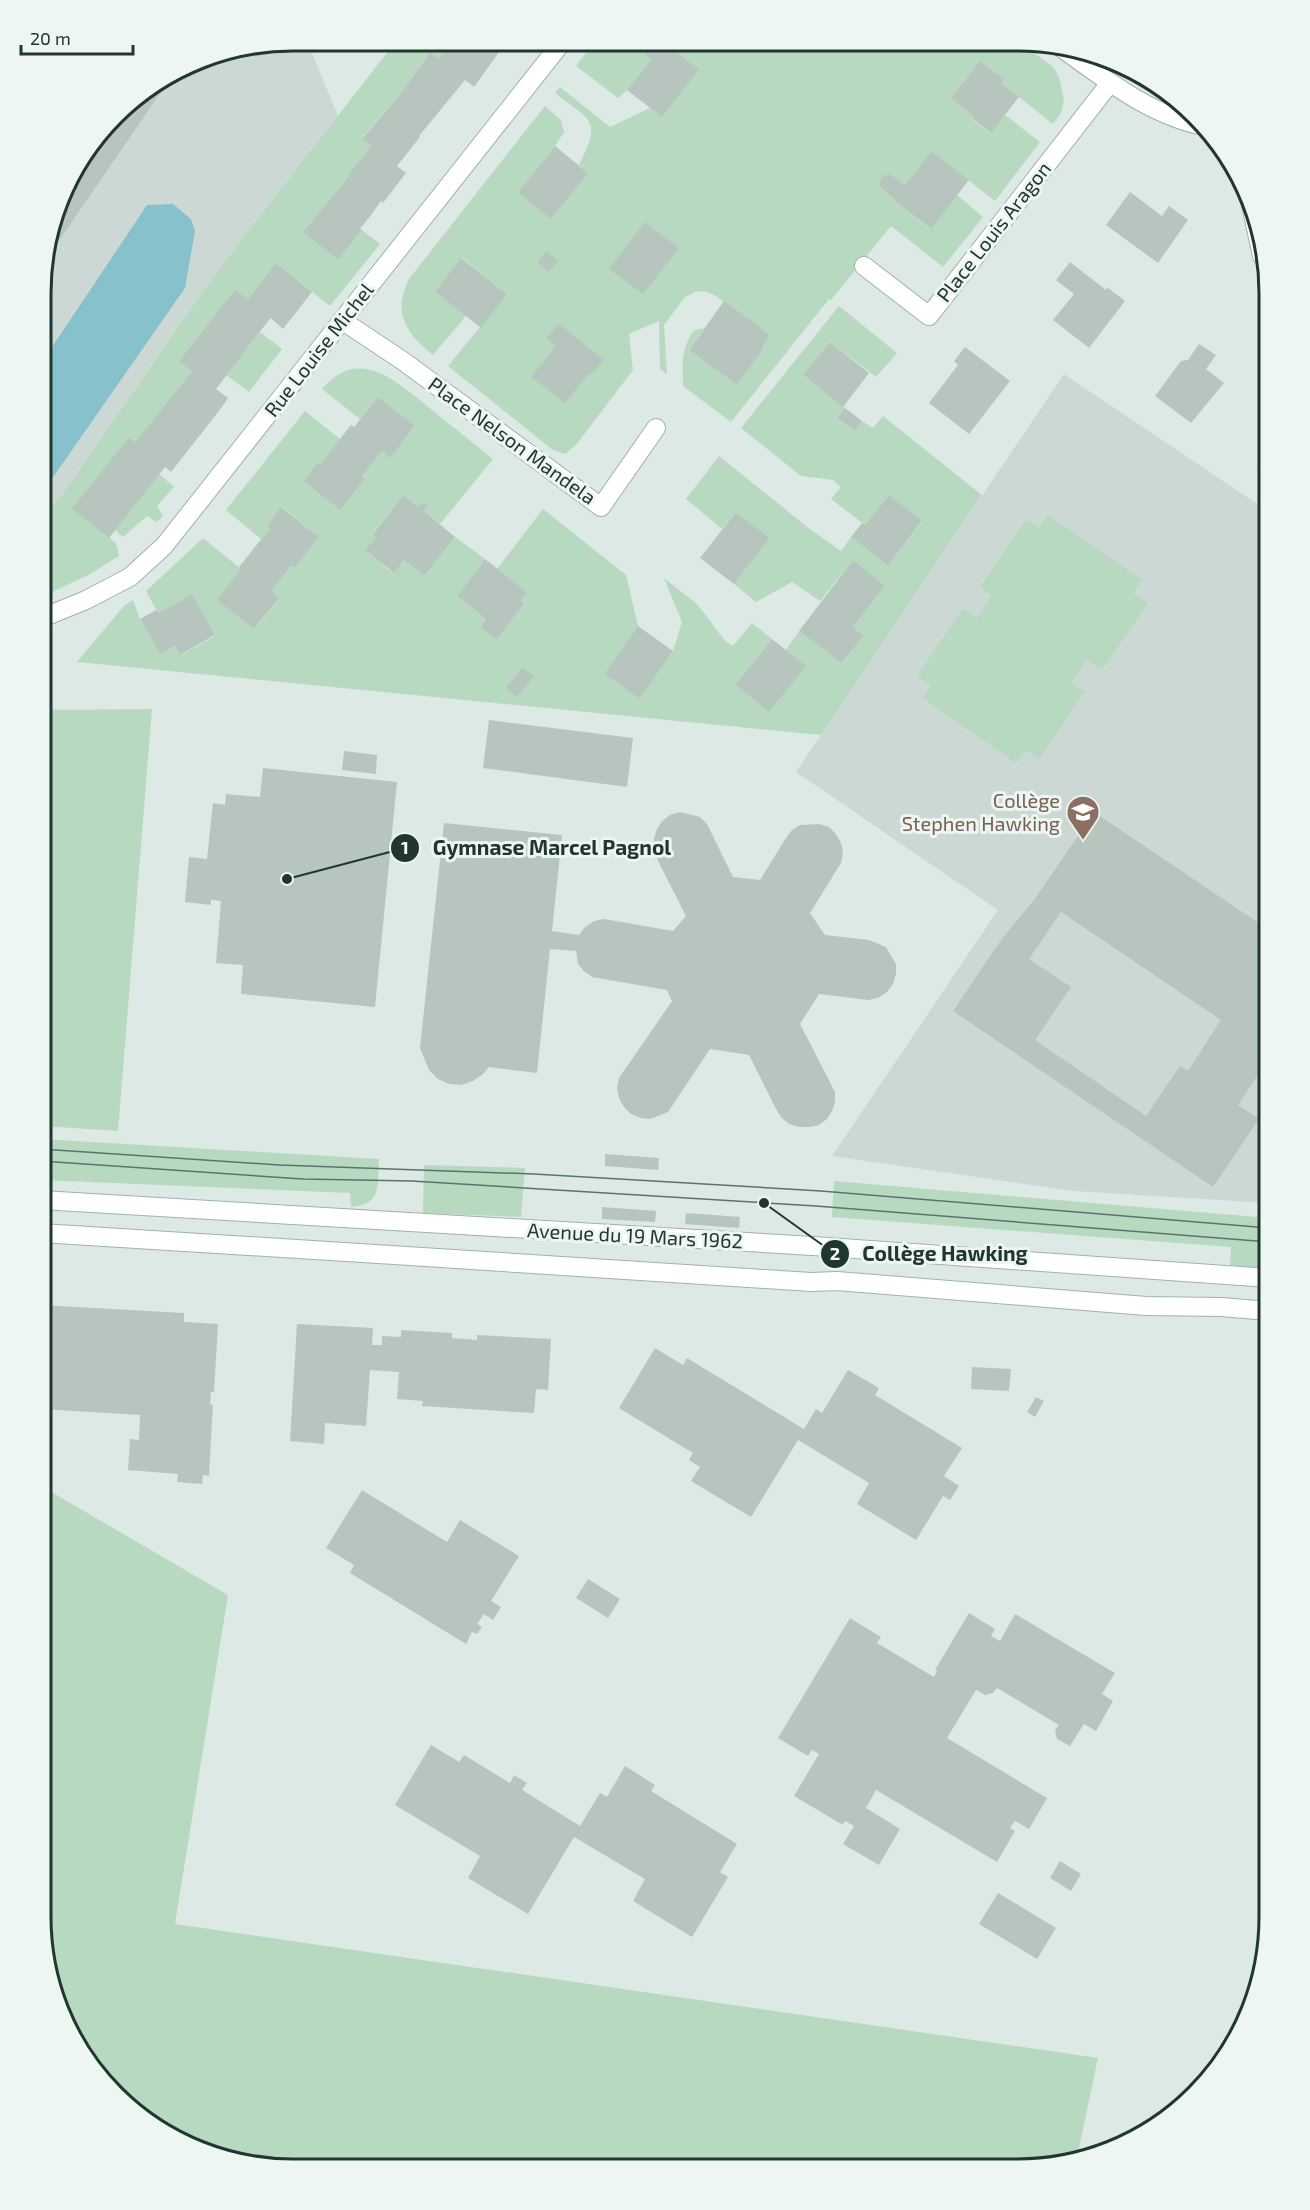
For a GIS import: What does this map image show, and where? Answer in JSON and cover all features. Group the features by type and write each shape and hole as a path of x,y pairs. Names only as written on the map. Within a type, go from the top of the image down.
{"street":[{"name":"Rue Louise Michel","path":"51,614 86,600 130,577 164,546 555,51"},
{"path":"1076,58 1110,83 1161,112 1186,120"},
{"name":"Place Louis Aragon","path":"864,266 929,316 1110,83"},
{"name":"Place Nelson Mandela","path":"343,321 404,361 602,507 656,428"},
{"name":"Avenue du 19 Mars 1962","path":"51,1201 802,1246 1259,1277"},
{"name":"Avenue du 19 Mars 1962","path":"51,1234 811,1282 837,1281 1146,1306 1259,1310"}],"shaded area":[{"path":"311,51 338,116 215,274 59,499 51,505 53,261 59,230 69,200 83,172 111,133 133,111 172,83 200,69 230,59 261,53"},
{"name":"Collège Stephen Hawking","path":"1064,374 1259,505 1259,1202 1073,1191 832,1156 998,910 796,772"}],"green space":[{"path":"388,51 445,51 439,59 429,53 398,97 362,138 371,146 303,232 338,260 362,230 380,244 330,306 276,263 248,299 235,289 179,361 192,371 135,442 129,437 73,509 116,543 119,556 90,574 51,593 51,505 59,499 215,274"},
{"path":"587,51 646,51 644,54 651,60 618,98 576,66"},
{"path":"675,51 1033,52 1053,67 1059,77 1064,100 1061,113 1053,124 1001,83 1003,79 980,61 951,98 990,133 1005,115 1040,142 995,201 931,151 905,185 890,174 884,175 879,181 880,187 893,200 930,229 957,195 983,217 943,267 891,226 831,300 829,299 731,422 683,386 683,357 686,344 694,330 704,328 689,350 737,385 762,351 770,335 714,295 704,291 695,292 685,297 664,325 667,374 660,369 659,321 629,334 633,370 576,445 565,454 553,450 448,366 507,294 462,258 435,292 466,316 433,355 415,339 404,322 402,302 404,291 409,279 545,106 561,120 564,132 518,192 588,173 579,165 590,138 590,123 578,110 555,93 560,87 610,127 650,108 699,69"},
{"path":"839,306 897,353 876,377 830,342 804,376 845,408 837,418 853,431 862,421 873,428 883,416 982,495 821,735 77,662 124,606 133,600 140,619 160,654 175,646 181,655 215,636 192,594 158,613 146,591 203,538 241,569 255,629 279,598 271,591 291,566 295,568 319,537 282,507 267,526 270,528 261,539 226,510 305,411 340,439 303,481 340,510 365,479 362,476 382,451 390,457 415,427 378,397 360,419 322,389 336,376 350,370 365,369 378,372 406,389 493,459 440,524 424,511 427,506 423,502 418,507 403,495 372,534 376,538 366,551 393,573 404,560 424,576 455,537 485,559 457,596 486,619 480,627 496,639 524,604 521,601 528,593 497,569 543,509 626,575 638,626 604,674 640,699 673,651 682,622 664,578 698,605 725,641 733,646 752,623 772,639 735,685 769,712 805,666 786,650 799,631 841,663 864,636 853,627 885,586 853,560 820,601 792,582 756,602 734,584 770,538 736,512 722,529 686,499 719,456 811,530 841,551 851,537 888,566 922,522 889,495 865,525 831,499 841,487 833,480 801,476 741,428"},
{"path":"260,332 282,349 249,392 226,375"},
{"path":"159,474 174,487 157,506 163,516 157,522 147,516 123,537 115,530"},
{"path":"1048,515 1142,580 1133,593 1148,603 1102,670 1087,660 1071,683 1085,692 1039,759 1025,750 1016,763 922,698 931,685 917,676 963,608 977,618 992,596 980,587 1026,520 1039,528"},
{"path":"152,709 118,1131 51,1127 51,710"},
{"path":"51,1140 379,1159 378,1185 369,1202 351,1207 350,1193 51,1180"},
{"path":"424,1165 525,1168 521,1217 423,1213"},
{"path":"834,1181 1259,1217 1259,1269 1230,1265 1231,1247 832,1217"},
{"path":"51,1492 228,1595 175,1924 1098,2058 1078,2151 1049,2157 1017,2159 293,2159 261,2157 230,2151 200,2141 172,2127 133,2099 111,2077 92,2052 69,2010 56,1965 51,1917"}],"water":[{"path":"173,204 191,219 195,231 185,288 51,480 51,349 147,205"}],"building":[{"path":"445,51 500,51 474,87 465,80 419,136 397,166 406,173 383,203 381,201 338,260 303,232 371,146 362,139 398,97 430,52 439,59"},
{"path":"646,51 675,51 699,69 662,117 627,90 651,60 644,54"},
{"path":"980,61 1004,79 1001,83 1019,97 991,133 951,98"},
{"path":"163,89 56,245 69,200 92,158 111,133 133,111"},
{"path":"555,146 588,173 551,219 518,192"},
{"path":"931,151 969,180 931,229 893,200 880,187 879,181 884,175 890,174 905,185"},
{"path":"1130,192 1162,216 1169,206 1188,220 1158,263 1106,225"},
{"path":"645,222 679,248 643,294 609,269"},
{"path":"546,251 558,261 549,272 537,262"},
{"path":"461,258 507,294 481,328 435,292"},
{"path":"1070,262 1106,290 1107,287 1125,301 1089,348 1053,320 1074,294 1056,280"},
{"path":"276,263 312,292 283,329 271,318 265,325 216,389 228,398 222,407 171,472 165,467 109,538 72,509 129,437 135,442 192,371 179,361 235,289 248,299"},
{"path":"724,301 770,335 762,351 737,385 689,350"},
{"path":"559,324 604,360 591,375 589,373 565,403 531,377 556,346 546,338"},
{"path":"830,342 869,373 843,407 803,375"},
{"path":"1199,344 1216,355 1206,369 1224,383 1191,423 1155,396 1181,361 1188,360"},
{"path":"965,347 1010,381 969,434 929,403 958,365 954,361"},
{"path":"378,397 415,426 390,458 382,451 362,476 365,479 340,510 303,481 318,462 320,464 351,425 354,427"},
{"path":"845,408 862,421 854,431 837,418"},
{"path":"403,495 418,507 422,502 428,506 424,511 455,537 424,576 404,560 394,573 365,550 376,538 372,535"},
{"path":"889,495 922,521 888,566 851,537 862,523 865,525"},
{"path":"281,507 319,537 295,568 291,566 271,591 279,598 254,629 217,600 241,569 239,567 270,528 267,526"},
{"path":"736,512 770,538 734,584 700,558"},
{"path":"485,559 528,593 521,601 524,604 496,640 480,627 486,619 457,596"},
{"path":"853,560 885,586 853,627 864,636 841,663 799,631"},
{"path":"192,594 215,635 180,655 175,646 160,654 140,619 156,610 158,613"},
{"path":"638,626 673,651 640,699 604,674"},
{"path":"772,639 806,666 769,712 735,685"},
{"path":"522,668 534,676 517,697 506,688"},
{"path":"489,720 633,738 627,787 483,768"},
{"path":"344,751 377,755 376,774 342,770"},
{"path":"263,768 397,782 375,1007 241,994 243,965 216,963 221,901 211,900 211,905 185,902 189,857 207,859 213,803 225,805 226,794 260,797"},
{"path":"680,812 700,817 707,824 733,877 760,880 786,838 800,825 819,824 829,827 841,843 843,853 841,863 810,913 825,935 869,940 886,947 896,964 896,974 887,992 878,998 868,1000 819,994 800,1024 835,1092 835,1102 827,1119 819,1125 809,1127 789,1124 776,1109 749,1055 710,1049 668,1112 650,1119 631,1114 619,1098 617,1088 619,1078 672,1001 667,990 592,977 578,964 576,951 550,949 537,1073 489,1067 473,1081 461,1085 449,1084 438,1079 429,1070 420,1048 444,823 562,835 552,931 579,935 594,921 604,919 673,931 686,916 653,848 657,829 662,821"},
{"path":"1094,812 1259,923 1259,1073 1238,1105 1259,1119 1213,1187 953,1011 1001,940 1037,896","holes":["1061,912 1221,1020 1188,1071 1180,1066 1146,1116 1035,1040 1071,987 1029,959"]},
{"path":"605,1154 659,1158 658,1170 605,1166"},
{"path":"602,1207 656,1211 655,1222 602,1219"},
{"path":"686,1213 740,1217 739,1228 685,1224"},
{"path":"51,1306 184,1313 184,1322 218,1324 214,1392 211,1392 210,1405 213,1404 209,1476 203,1475 202,1484 177,1482 178,1474 128,1470 130,1439 139,1440 140,1415 51,1410"},
{"path":"297,1324 373,1328 372,1345 382,1345 382,1336 401,1337 401,1330 452,1333 452,1338 477,1340 477,1335 551,1339 548,1390 536,1389 534,1413 422,1406 423,1401 397,1399 399,1372 370,1370 366,1426 325,1423 324,1444 290,1441"},
{"path":"655,1348 683,1365 687,1358 804,1429 816,1409 822,1413 848,1370 879,1388 875,1395 962,1448 944,1476 959,1486 950,1500 943,1496 916,1540 857,1504 869,1483 798,1440 751,1517 691,1481 700,1467 689,1460 693,1453 619,1408"},
{"path":"972,1367 1011,1369 1009,1391 971,1389"},
{"path":"1036,1397 1044,1401 1035,1417 1027,1412"},
{"path":"362,1490 447,1542 460,1520 519,1556 491,1601 501,1607 493,1620 484,1614 477,1624 482,1627 477,1634 472,1632 466,1644 350,1573 354,1565 326,1548"},
{"path":"588,1579 620,1599 608,1618 576,1598"},
{"path":"969,1613 995,1629 991,1636 1000,1641 1015,1614 1115,1673 1102,1694 1113,1701 1096,1731 1084,1724 1070,1746 1057,1739 1055,1730 1059,1725 997,1688 993,1693 985,1695 976,1690 947,1738 1047,1798 1029,1829 1015,1821 1010,1828 1015,1831 997,1862 876,1790 866,1808 900,1829 879,1865 843,1844 854,1826 845,1821 843,1825 794,1796 819,1754 812,1750 808,1756 778,1738 850,1618 881,1637 877,1643 934,1677 937,1671 935,1670"},
{"path":"431,1745 459,1762 464,1755 510,1783 514,1775 527,1783 522,1790 580,1826 600,1793 607,1797 625,1766 655,1785 651,1791 737,1844 720,1872 728,1877 692,1937 633,1901 645,1879 574,1837 528,1914 468,1878 480,1856 395,1805"},
{"path":"1060,1861 1081,1874 1071,1891 1050,1878"},
{"path":"998,1893 1056,1928 1037,1959 979,1924"}],"tram line":[{"path":"51,1150 279,1165 534,1174 821,1191 1259,1227"},
{"path":"51,1162 303,1179 412,1181 816,1206 1259,1241"}],"place":[{"name":"Collège Stephen Hawking","path":"1083,841"},
{"name":"Gymnase Marcel Pagnol","path":"287,879"},
{"name":"Collège Hawking","path":"764,1203"}]}
